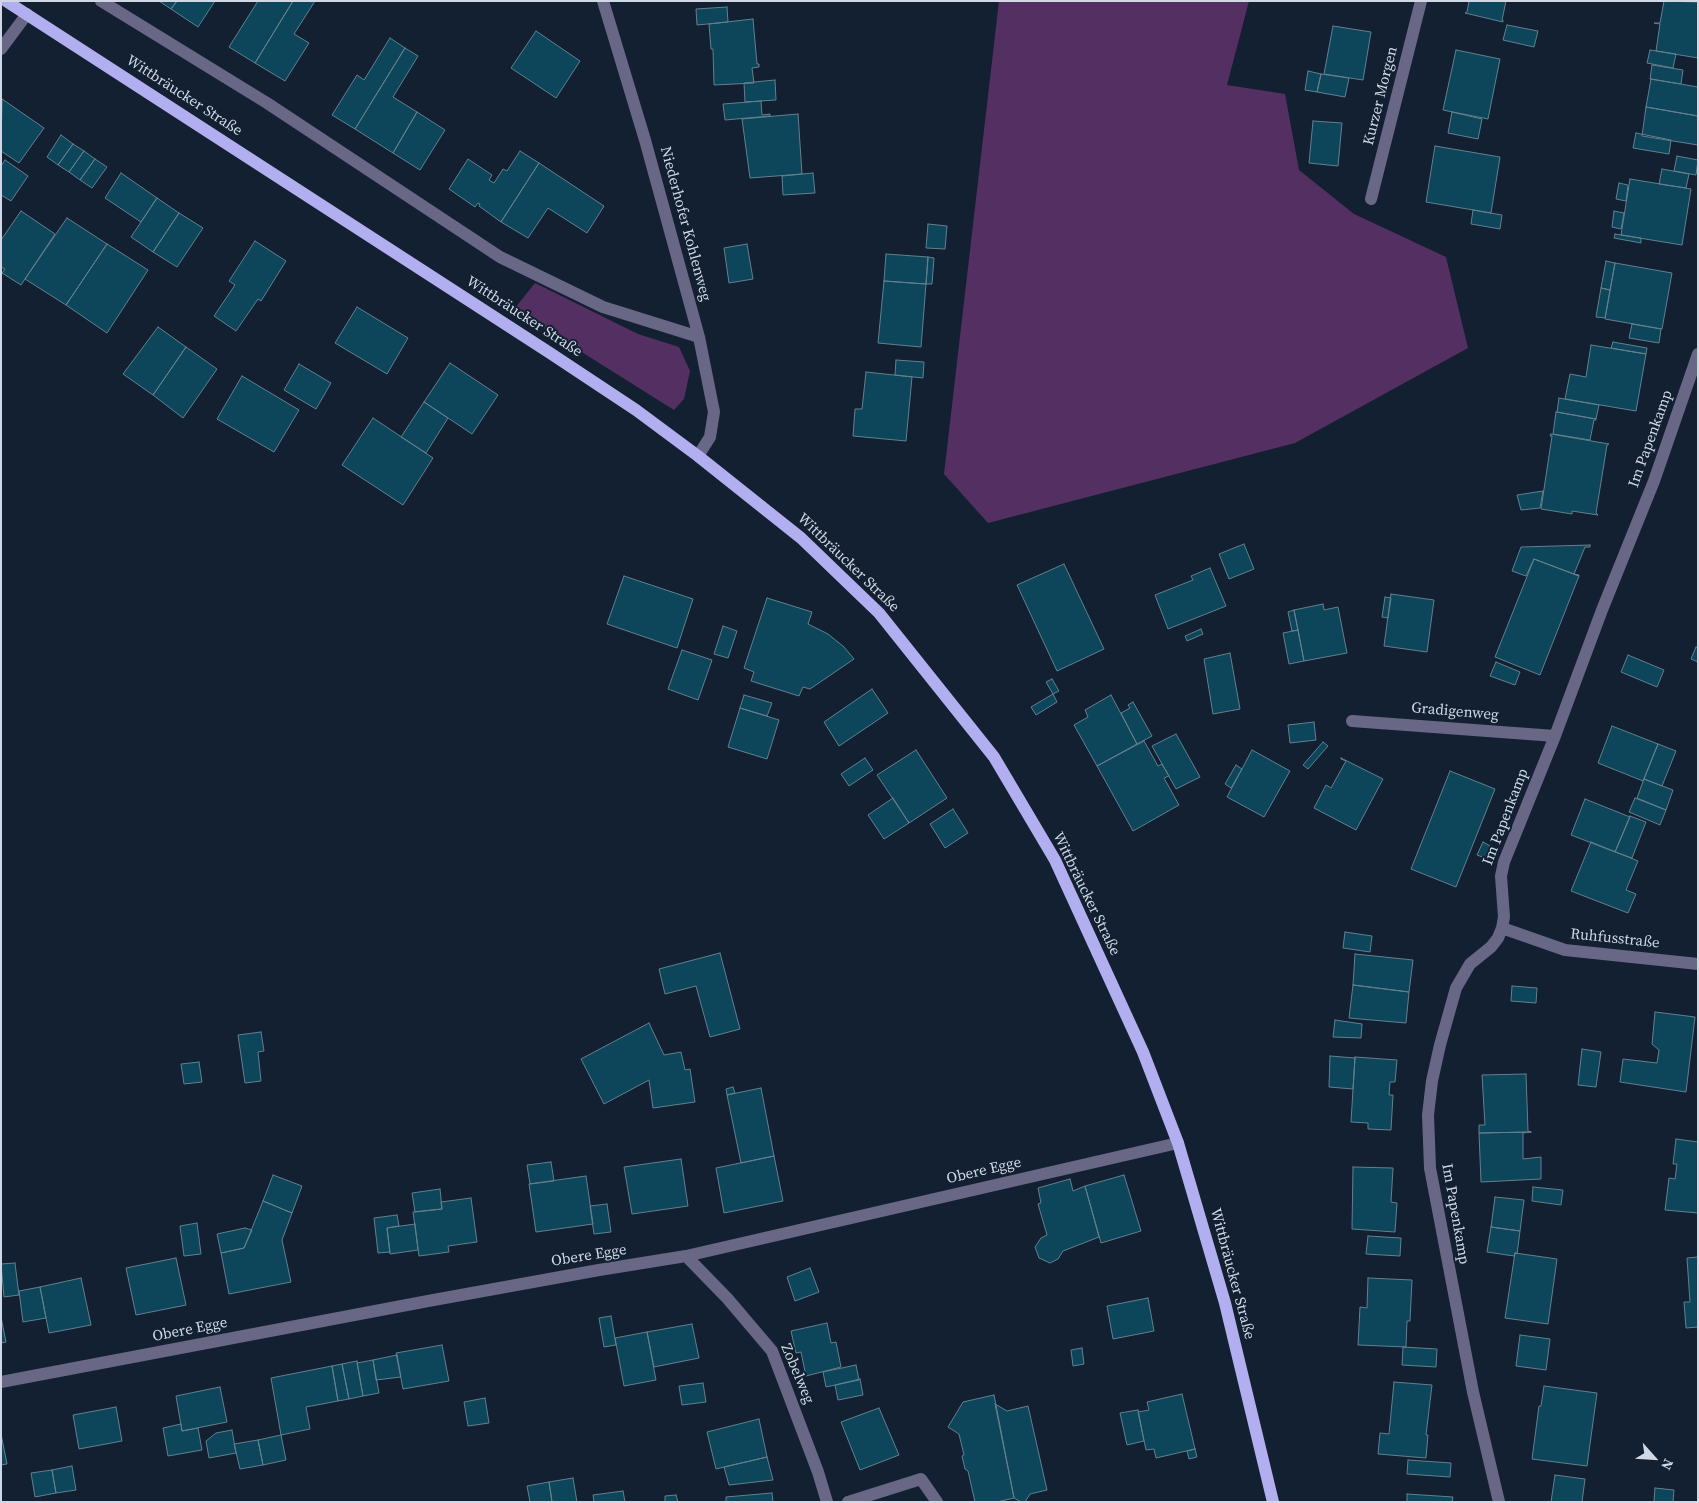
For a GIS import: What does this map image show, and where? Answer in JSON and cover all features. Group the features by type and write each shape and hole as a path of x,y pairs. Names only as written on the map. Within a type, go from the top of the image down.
{"main road":[{"name":"Wittbräucker Straße","path":"6,1 636,410 698,456 801,538 879,613 992,753 1059,869 1143,1052 1178,1143 1224,1303 1273,1502"}],"street":[{"path":"101,1 267,103 500,257 603,307 699,337"},
{"name":"Niederhofer Kohlenweg","path":"603,1 645,140 699,337 714,412 710,437 698,456"},
{"name":"Kurzer Morgen","path":"1371,199 1422,1"},
{"path":"1,49 27,14"},
{"name":"Im Papenkamp","path":"1499,1502 1473,1392 1432,1177 1428,1141 1428,1115 1440,1045 1456,988 1470,964 1491,946 1498,938 1502,928 1504,917 1501,876 1504,862 1555,736 1656,473 1698,354"},
{"name":"Gradigenweg","path":"1352,720 1555,736"},
{"name":"Ruhfusstraße","path":"1502,928 1565,950 1698,964"},
{"name":"Obere Egge","path":"1,1382 428,1301 686,1256 1178,1143"},
{"name":"Zobelweg","path":"686,1256 727,1298 772,1351 828,1502"},
{"path":"848,1502 921,1479 937,1502"}],"shaded area":[{"path":"999,1 1249,1 1227,85 1285,94 1299,170 1354,214 1446,257 1468,348 1295,443 988,523 944,474"},
{"path":"535,283 638,334 679,347 690,371 684,399 674,410 515,308"}],"building":[{"path":"159,1 177,1 171,9"},
{"path":"177,1 215,1 198,27 171,9"},
{"path":"258,1 293,1 255,63 229,47"},
{"path":"293,1 315,1 294,34 309,43 285,81 255,63"},
{"path":"1469,1 1506,1 1503,22 1465,13 1467,12"},
{"path":"1664,1 1698,2 1698,58 1656,51 1660,24 1654,23 1660,23"},
{"path":"727,7 728,22 697,25 696,9"},
{"path":"753,19 757,64 759,64 759,67 752,68 754,83 714,85 713,49 711,49 709,24"},
{"path":"1507,25 1538,31 1534,47 1503,40"},
{"path":"1333,26 1371,32 1363,80 1324,74"},
{"path":"536,31 580,61 556,98 511,68"},
{"path":"390,38 405,48 355,129 332,115 357,75 364,80"},
{"path":"405,48 418,56 393,97 417,112 393,153 355,129"},
{"path":"1456,50 1500,59 1488,119 1443,110"},
{"path":"1650,50 1676,54 1673,68 1647,63"},
{"path":"1652,65 1683,70 1681,84 1650,79"},
{"path":"1308,71 1321,74 1317,92 1305,90"},
{"path":"1321,74 1349,78 1345,97 1317,92"},
{"path":"1651,79 1698,87 1698,116 1646,107"},
{"path":"775,80 776,100 745,102 744,83"},
{"path":"2,99 44,128 19,163 1,151"},
{"path":"761,101 762,115 770,114 770,116 725,120 723,104"},
{"path":"1646,107 1698,116 1698,145 1642,136"},
{"path":"417,112 445,130 420,170 393,153"},
{"path":"1452,112 1482,119 1478,139 1448,133"},
{"path":"798,114 802,174 750,178 742,119"},
{"path":"1313,121 1342,123 1338,166 1309,163"},
{"path":"1636,133 1671,140 1669,154 1633,148"},
{"path":"61,135 73,144 58,165 47,157"},
{"path":"73,144 84,151 69,172 58,165"},
{"path":"1435,146 1500,157 1491,213 1426,202"},
{"path":"84,151 95,159 80,180 69,172"},
{"path":"520,151 539,163 501,222 479,206 480,204 478,203 475,207 449,189 468,159 492,175 489,180 494,183 503,169 507,171"},
{"path":"1677,156 1698,160 1696,175 1674,171"},
{"path":"95,159 107,167 92,188 80,180"},
{"path":"5,160 28,176 11,201 1,195 1,166"},
{"path":"539,163 604,206 587,233 548,208 528,238 501,222"},
{"path":"1662,169 1689,174 1686,188 1659,184"},
{"path":"121,173 157,198 141,222 105,198"},
{"path":"813,173 815,193 783,195 782,176"},
{"path":"1630,179 1691,189 1682,245 1621,235"},
{"path":"1619,183 1628,185 1626,201 1616,199"},
{"path":"157,198 179,213 153,252 131,237"},
{"path":"1473,210 1502,215 1500,229 1471,224"},
{"path":"21,211 55,234 21,285 2,273 5,269 1,267 1,240"},
{"path":"1614,211 1624,213 1621,229 1612,227"},
{"path":"179,213 203,228 177,267 153,252"},
{"path":"67,218 107,244 66,305 25,279"},
{"path":"928,224 947,226 945,249 926,248"},
{"path":"1615,234 1641,238 1641,243 1614,238"},
{"path":"255,241 286,261 261,301 258,299 236,331 214,316 235,285 229,281"},
{"path":"107,244 148,270 107,333 66,305"},
{"path":"747,244 753,279 729,283 724,248"},
{"path":"886,254 928,257 926,284 884,281"},
{"path":"928,257 934,258 932,284 926,284"},
{"path":"1606,261 1615,263 1610,290 1601,288"},
{"path":"1615,263 1672,273 1662,329 1605,319"},
{"path":"884,281 926,284 921,347 878,343"},
{"path":"1601,288 1610,290 1605,318 1596,317"},
{"path":"357,307 408,338 387,374 335,343"},
{"path":"1632,324 1661,329 1659,343 1629,338"},
{"path":"158,327 186,347 153,395 123,374"},
{"path":"1613,342 1647,348 1646,354 1611,348"},
{"path":"1591,345 1646,354 1636,411 1565,399 1570,374 1586,377"},
{"path":"186,347 217,369 183,418 153,395"},
{"path":"896,360 924,362 923,378 895,375"},
{"path":"450,363 498,395 472,434 424,402"},
{"path":"299,364 331,383 316,409 284,390"},
{"path":"866,372 912,377 906,441 853,436 855,409 862,409"},
{"path":"242,376 299,410 274,452 217,419"},
{"path":"1559,398 1599,405 1596,419 1557,412"},
{"path":"424,402 448,418 426,453 401,437"},
{"path":"1556,412 1596,419 1594,420 1590,440 1553,434"},
{"path":"373,418 433,458 403,505 342,465"},
{"path":"1551,434 1609,444 1607,445 1596,513 1598,515 1572,511 1572,514 1541,509"},
{"path":"1543,491 1540,508 1521,510 1517,495"},
{"path":"1244,544 1254,569 1229,579 1219,554"},
{"path":"1590,545 1590,547 1585,547 1574,574 1579,576 1534,559 1526,576 1512,571 1521,547"},
{"path":"1534,559 1579,576 1540,675 1495,657"},
{"path":"1064,564 1104,649 1057,671 1017,585"},
{"path":"1210,568 1226,606 1168,629 1155,595 1193,580 1191,576"},
{"path":"624,576 693,599 677,648 607,624"},
{"path":"1391,594 1434,600 1427,652 1384,646"},
{"path":"1385,597 1391,598 1388,618 1382,617"},
{"path":"767,598 812,612 808,624 828,634 844,647 854,659 810,689 803,687 799,696 751,681 754,672 744,668"},
{"path":"1323,604 1324,610 1338,607 1347,653 1304,661 1294,610"},
{"path":"1294,610 1298,630 1292,631 1288,612"},
{"path":"723,626 737,631 728,658 714,654"},
{"path":"1201,629 1203,634 1187,641 1185,636"},
{"path":"1298,630 1304,661 1289,664 1283,633"},
{"path":"1696,647 1698,648 1698,662 1691,659"},
{"path":"682,650 712,660 698,700 668,689"},
{"path":"1230,653 1240,709 1213,714 1204,659"},
{"path":"1628,655 1664,670 1657,687 1621,672"},
{"path":"1496,662 1520,672 1515,685 1490,676"},
{"path":"1052,679 1059,691 1053,694 1046,682"},
{"path":"872,689 888,713 839,746 824,722"},
{"path":"1053,694 1057,702 1036,715 1031,707"},
{"path":"744,695 772,703 767,716 740,708"},
{"path":"1111,695 1137,744 1097,766 1074,725 1088,717 1085,710"},
{"path":"1133,702 1152,736 1137,744 1121,713 1130,708 1128,705"},
{"path":"740,708 779,720 767,759 728,747"},
{"path":"1314,722 1316,740 1290,743 1288,725"},
{"path":"1612,726 1658,744 1643,781 1598,763"},
{"path":"1176,734 1200,777 1176,789 1152,746"},
{"path":"1144,741 1158,766 1162,764 1169,776 1164,778 1179,805 1133,831 1097,766"},
{"path":"1323,742 1328,746 1308,769 1303,765"},
{"path":"1658,744 1676,751 1662,786 1644,779"},
{"path":"916,750 947,798 909,823 877,775"},
{"path":"1252,750 1290,771 1264,817 1227,797"},
{"path":"865,758 873,770 849,786 841,774"},
{"path":"1341,758 1383,779 1356,830 1314,808 1326,785 1331,788 1346,761"},
{"path":"1236,765 1242,769 1231,788 1225,784"},
{"path":"1450,771 1495,789 1456,887 1411,869"},
{"path":"1644,779 1673,790 1666,810 1637,798"},
{"path":"893,798 909,823 884,839 868,815"},
{"path":"1635,798 1666,810 1660,825 1629,812"},
{"path":"1585,799 1630,817 1615,852 1571,835"},
{"path":"953,809 968,833 945,848 930,824"},
{"path":"1630,816 1646,822 1632,858 1615,852"},
{"path":"1483,842 1490,846 1485,858 1477,855"},
{"path":"1591,842 1638,861 1626,890 1636,894 1628,913 1571,891"},
{"path":"1345,932 1372,936 1370,952 1343,948"},
{"path":"720,953 740,1029 710,1037 696,986 665,994 659,969"},
{"path":"1355,954 1413,960 1409,992 1353,985"},
{"path":"1353,985 1409,992 1406,1023 1349,1018"},
{"path":"1512,986 1537,988 1536,1003 1511,1001"},
{"path":"1655,1012 1695,1017 1686,1092 1620,1082 1623,1059 1657,1063 1659,1050 1652,1044"},
{"path":"1335,1020 1362,1024 1361,1038 1333,1037"},
{"path":"649,1023 664,1055 681,1052 685,1070 690,1069 695,1102 653,1108 649,1080 604,1104 581,1059"},
{"path":"261,1032 264,1051 258,1052 261,1081 245,1083 238,1035"},
{"path":"1582,1049 1601,1052 1596,1087 1578,1085"},
{"path":"1330,1056 1355,1058 1353,1089 1329,1087"},
{"path":"1355,1057 1397,1060 1395,1082 1390,1082 1389,1095 1393,1095 1391,1130 1368,1129 1368,1123 1351,1122"},
{"path":"199,1062 202,1082 184,1084 181,1064"},
{"path":"1526,1074 1528,1131 1531,1132 1479,1133 1479,1125 1485,1125 1482,1075"},
{"path":"733,1087 735,1093 727,1095 726,1089"},
{"path":"761,1088 774,1156 741,1163 727,1095"},
{"path":"1531,1132 1523,1133 1523,1159 1541,1157 1541,1179 1481,1182 1479,1133"},
{"path":"1676,1139 1698,1142 1698,1213 1665,1210 1669,1178 1675,1179 1677,1164 1673,1164"},
{"path":"774,1156 783,1201 724,1213 716,1168"},
{"path":"681,1159 688,1206 632,1214 624,1167"},
{"path":"551,1162 554,1181 530,1184 527,1165"},
{"path":"1353,1167 1393,1168 1391,1202 1397,1203 1395,1232 1352,1229"},
{"path":"273,1175 302,1186 292,1213 263,1201"},
{"path":"1124,1175 1141,1231 1101,1243 1085,1186"},
{"path":"586,1176 593,1224 536,1232 529,1184"},
{"path":"1070,1179 1073,1191 1085,1186 1099,1237 1063,1251 1058,1259 1050,1263 1039,1258 1035,1247 1041,1238 1047,1235 1038,1204 1041,1203 1038,1188"},
{"path":"1533,1187 1563,1190 1561,1205 1532,1201"},
{"path":"440,1189 442,1209 415,1212 412,1193"},
{"path":"1495,1197 1524,1200 1520,1231 1491,1227"},
{"path":"471,1198 477,1242 448,1246 449,1252 419,1256 413,1212 442,1209 441,1202"},
{"path":"263,1201 292,1213 282,1240 291,1282 229,1294 221,1253 244,1248"},
{"path":"607,1204 611,1232 594,1234 590,1206"},
{"path":"397,1215 399,1226 387,1228 390,1252 378,1253 374,1218"},
{"path":"197,1223 201,1254 184,1256 180,1226"},
{"path":"415,1224 418,1250 390,1254 387,1228"},
{"path":"1491,1227 1520,1231 1517,1254 1515,1253 1514,1256 1487,1252"},
{"path":"245,1228 252,1230 244,1248 221,1253 217,1234"},
{"path":"1368,1236 1401,1238 1400,1256 1366,1254"},
{"path":"1515,1253 1557,1259 1548,1324 1505,1318"},
{"path":"1698,1257 1698,1327 1686,1328 1684,1302 1690,1302 1687,1258"},
{"path":"176,1258 186,1305 136,1315 126,1268"},
{"path":"15,1263 19,1295 4,1297 1,1264"},
{"path":"810,1268 819,1292 795,1301 787,1277"},
{"path":"81,1278 91,1325 49,1333 40,1287"},
{"path":"1368,1278 1412,1280 1410,1321 1407,1321 1406,1347 1358,1345 1360,1307 1367,1308"},
{"path":"40,1287 46,1318 23,1322 19,1291"},
{"path":"1148,1298 1154,1331 1113,1339 1107,1306"},
{"path":"611,1316 616,1345 604,1347 599,1318"},
{"path":"1,1317 6,1342 1,1343"},
{"path":"827,1323 831,1343 836,1342 841,1367 806,1376 801,1352 796,1353 791,1331"},
{"path":"692,1324 699,1358 654,1367 647,1332"},
{"path":"647,1332 656,1380 624,1386 615,1338"},
{"path":"1520,1335 1550,1339 1546,1370 1516,1366"},
{"path":"442,1345 449,1381 403,1389 396,1353"},
{"path":"1403,1347 1437,1349 1436,1367 1402,1365"},
{"path":"1082,1348 1084,1364 1073,1366 1071,1350"},
{"path":"397,1355 401,1377 376,1380 373,1360"},
{"path":"373,1360 379,1393 363,1396 357,1363"},
{"path":"357,1361 363,1396 349,1399 342,1364"},
{"path":"342,1364 349,1399 338,1401 332,1366"},
{"path":"856,1365 859,1380 826,1387 823,1372"},
{"path":"332,1366 338,1401 306,1407 310,1429 281,1435 271,1378"},
{"path":"860,1379 863,1395 838,1400 835,1385"},
{"path":"1394,1382 1432,1385 1426,1435 1428,1435 1426,1458 1378,1454 1380,1433 1389,1434"},
{"path":"703,1383 706,1402 682,1405 679,1386"},
{"path":"1544,1386 1597,1393 1587,1466 1532,1459 1539,1406 1541,1406"},
{"path":"220,1387 227,1422 182,1431 176,1396"},
{"path":"1182,1394 1195,1449 1156,1458 1154,1449 1146,1450 1138,1412 1149,1410 1147,1402"},
{"path":"994,1395 1014,1498 997,1502 975,1502 968,1471 965,1469 959,1434 948,1427 963,1402"},
{"path":"485,1398 489,1423 468,1426 464,1402"},
{"path":"995,1404 1007,1411 1028,1406 1047,1490 1030,1494 1025,1502 1014,1498"},
{"path":"116,1407 122,1441 79,1449 73,1415"},
{"path":"879,1408 899,1455 860,1470 841,1422"},
{"path":"1138,1410 1144,1441 1127,1445 1120,1413"},
{"path":"759,1419 767,1457 716,1469 707,1432"},
{"path":"181,1424 182,1431 198,1428 202,1450 168,1456 163,1428"},
{"path":"232,1430 236,1453 209,1458 206,1441 216,1433"},
{"path":"1,1434 7,1464 1,1465"},
{"path":"281,1435 286,1460 263,1465 258,1440"},
{"path":"258,1440 263,1465 240,1469 234,1444"},
{"path":"1195,1449 1197,1457 1189,1459 1187,1451"},
{"path":"767,1457 773,1480 729,1485 724,1467"},
{"path":"1408,1460 1451,1463 1450,1477 1407,1474"},
{"path":"72,1466 76,1490 56,1493 52,1470"},
{"path":"52,1470 56,1493 35,1497 31,1473"},
{"path":"1555,1475 1585,1479 1582,1502 1551,1502"},
{"path":"573,1478 577,1502 552,1502 549,1482"},
{"path":"549,1482 552,1502 530,1502 527,1486"},
{"path":"1655,1488 1674,1490 1673,1502 1654,1502"},
{"path":"623,1491 625,1502 594,1502 593,1495"},
{"path":"772,1493 773,1502 726,1502 726,1497"},
{"path":"1407,1494 1453,1497 1452,1502 1407,1502"},
{"path":"676,1495 678,1502 665,1502 665,1496"}]}
